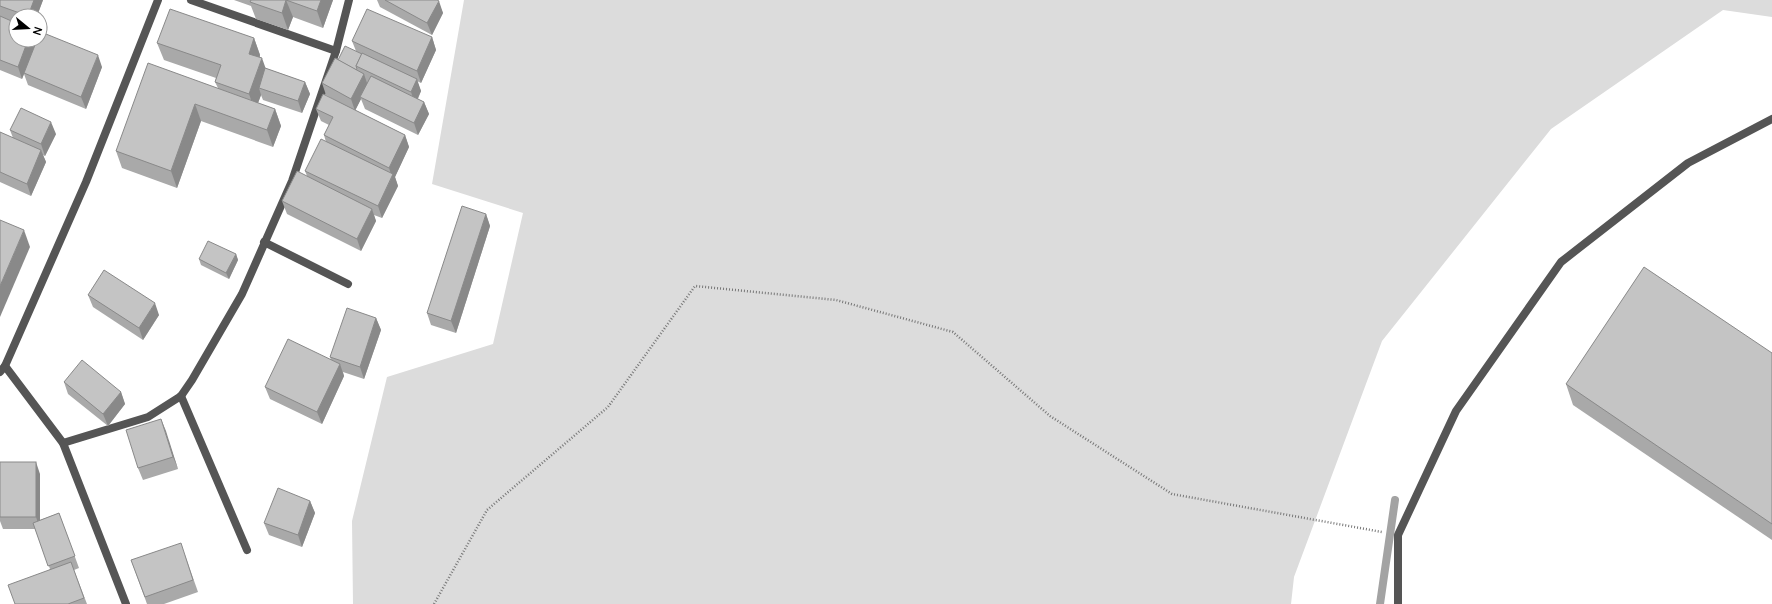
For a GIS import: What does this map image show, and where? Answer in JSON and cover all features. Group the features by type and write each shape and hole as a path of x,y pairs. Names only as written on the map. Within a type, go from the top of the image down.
{"street":[{"path":"126,604 63,443 3,369 86,182 158,0"},
{"path":"191,0 336,51"},
{"path":"63,443 148,417 181,396 192,380 242,294 292,181 336,51 349,0"},
{"path":"1398,604 1398,535 1456,411 1561,262 1688,163 1772,119"},
{"path":"264,242 348,284"},
{"path":"181,396 247,550"}],"path":[{"path":"434,604 487,510 608,407 695,286 836,300 954,332 1050,416 1172,494 1398,535"}],"shaded area":[{"path":"464,0 1772,0 1772,17 1723,10 1551,129 1382,341 1294,577 1291,604 353,604 352,521 387,377 493,344 523,213 432,184"}],"building":[{"path":"0,0 34,0 31,8 8,9 0,6"},
{"path":"251,0 286,0 282,13 250,2"},
{"path":"286,0 321,0 317,11"},
{"path":"385,0 437,0 439,1 427,23"},
{"path":"170,9 254,38 249,54 262,58 249,94 215,82 221,65 157,43"},
{"path":"367,9 432,37 417,71 352,41"},
{"path":"0,16 8,20 8,48 25,48 18,67 0,60"},
{"path":"48,35 98,55 81,97 24,73 34,48 48,48"},
{"path":"345,46 362,54 356,66 356,70 338,60"},
{"path":"362,53 417,79 411,92 356,66"},
{"path":"335,58 364,74 351,99 322,83"},
{"path":"148,63 275,109 267,130 195,104 171,171 116,151"},
{"path":"265,68 305,82 298,101 259,88"},
{"path":"371,76 424,102 414,123 360,97"},
{"path":"323,94 405,135 389,168 324,135 333,117 316,109"},
{"path":"21,108 51,122 41,144 10,130"},
{"path":"0,132 41,150 27,184 0,172"},
{"path":"321,139 393,174 378,206 305,171"},
{"path":"297,171 372,209 357,239 282,201"},
{"path":"462,206 486,214 451,321 427,313"},
{"path":"0,220 24,230 0,286"},
{"path":"208,241 236,254 226,273 199,259"},
{"path":"1644,267 1772,353 1772,524 1566,384"},
{"path":"104,270 155,303 139,328 88,295"},
{"path":"347,308 376,318 360,367 330,357"},
{"path":"288,339 340,364 317,412 265,387"},
{"path":"82,360 121,392 103,414 64,382"},
{"path":"161,419 173,457 138,468 126,430"},
{"path":"0,462 36,462 36,517 0,517"},
{"path":"278,488 310,501 298,535 264,523"},
{"path":"59,513 75,556 48,566 33,523"},
{"path":"181,543 193,580 145,597 131,560"},
{"path":"71,562 84,598 68,604 15,604 8,585"}],"waterway":[{"path":"1380,604 1395,500"}]}
